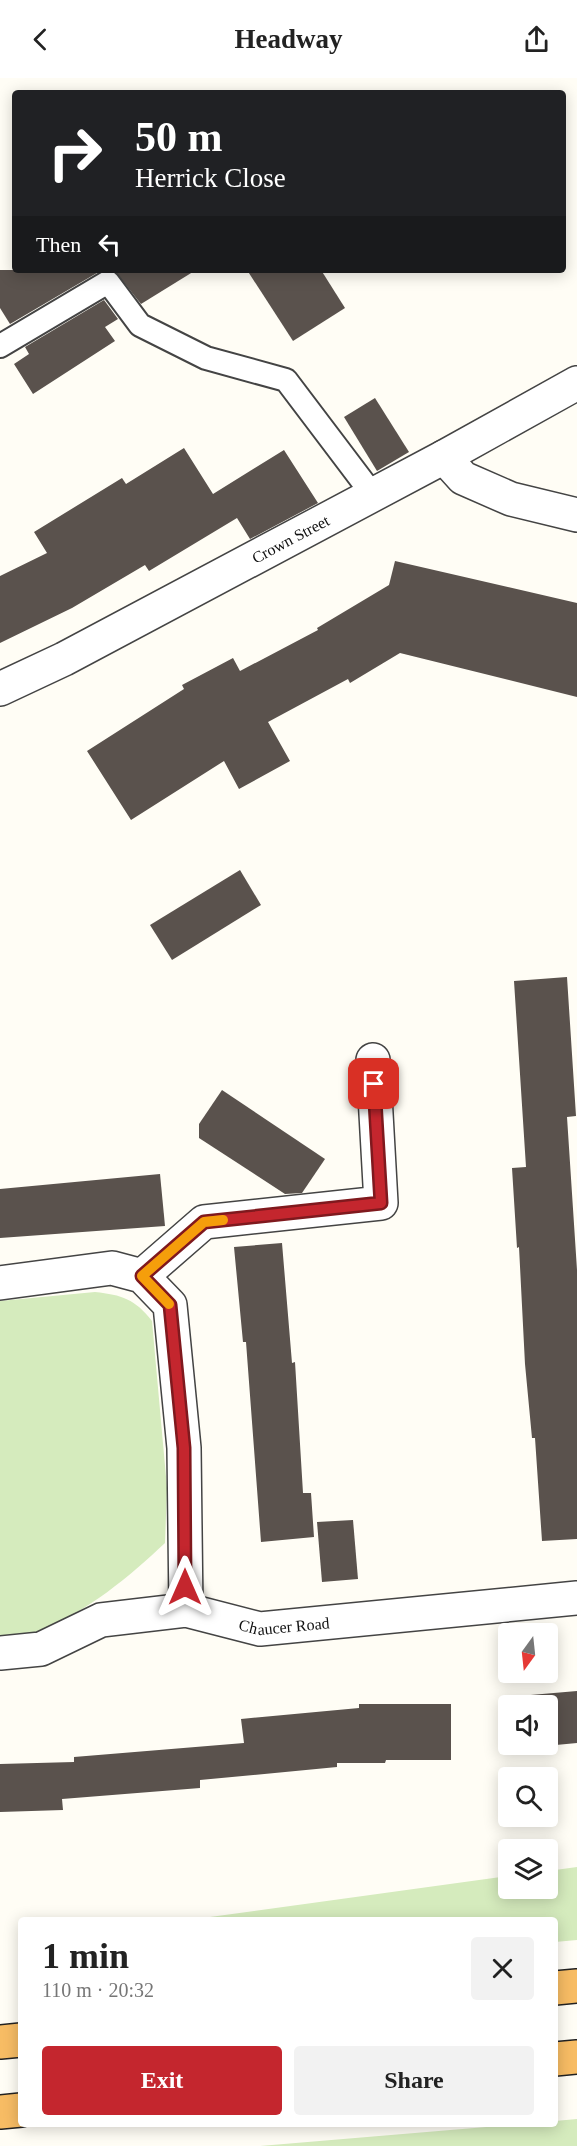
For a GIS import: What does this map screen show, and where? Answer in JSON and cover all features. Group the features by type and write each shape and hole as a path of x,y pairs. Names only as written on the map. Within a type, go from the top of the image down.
{"highway":[{"path":"558,1988 577,1986"},
{"path":"0,2042 18,2040"},
{"path":"558,2060 577,2057"},
{"path":"0,2112 18,2110"}],"street":[{"name":"Crown Street","path":"0,689 64,659 444,457 577,383"},
{"path":"444,457 463,478 511,499 577,515"},
{"path":"142,1276 204,1222 381,1203 373,1060"},
{"path":"0,1283 112,1268 142,1276 170,1305 184,1448 186,1610"},
{"name":"Chaucer Road","path":"0,1653 41,1649 101,1620 186,1610 260,1629 577,1598"}],"lane":[{"path":"0,346 108,282 140,325 206,358 286,380 373,495"}],"green space":[{"path":"95,1292 127,1299 140,1308 152,1321 167,1488 165,1543 122,1580 75,1613 36,1632 0,1638 0,1301"},
{"path":"577,1867 577,1940 558,1942 558,1917 210,1917 498,1877 498,1899 558,1899 558,1870"},
{"path":"577,2119 577,2146 260,2146 486,2127 558,2127 558,2121"}],"building":[{"path":"0,270 12,270 12,273 97,273 10,324 0,308"},
{"path":"116,273 191,273 141,304"},
{"path":"249,273 323,273 345,308 293,341"},
{"path":"104,300 118,319 105,327 115,341 33,394 14,364 29,354 25,347"},
{"path":"375,398 409,452 377,471 344,417"},
{"path":"184,448 213,494 284,450 318,503 250,539 237,518 149,571 145,565 72,608 0,643 0,576 47,553 34,532 122,478 126,484"},
{"path":"395,561 577,603 577,697 400,653 350,683 348,679 268,722 290,761 239,789 224,761 131,820 87,751 184,689 182,685 233,658 240,671 318,630 317,628 389,585"},
{"path":"240,870 261,905 172,960 150,925"},
{"path":"567,977 576,1116 567,1117 577,1270 577,1539 542,1541 535,1438 532,1438 525,1364 512,1168 526,1167 514,981"},
{"path":"222,1090 325,1159 302,1193 285,1194 199,1138 199,1124"},
{"path":"160,1174 165,1226 0,1238 0,1189"},
{"path":"282,1243 292,1363 295,1362 303,1493 311,1493 314,1537 261,1542 246,1342 243,1342 234,1247"},
{"path":"353,1520 358,1579 322,1582 317,1522"},
{"path":"577,1691 577,1743 558,1745 558,1695 531,1695"},
{"path":"359,1704 451,1704 451,1760 337,1763 337,1767 200,1780 200,1788 62,1799 63,1810 0,1812 0,1764 74,1762 74,1757 244,1743 241,1719 359,1708"}],"slow traffic":[{"path":"169,1304 142,1276 204,1222 223,1220"}],"route":[{"path":"185,1587 184,1448 170,1305 142,1276 204,1222 381,1203 374,1084"}]}
